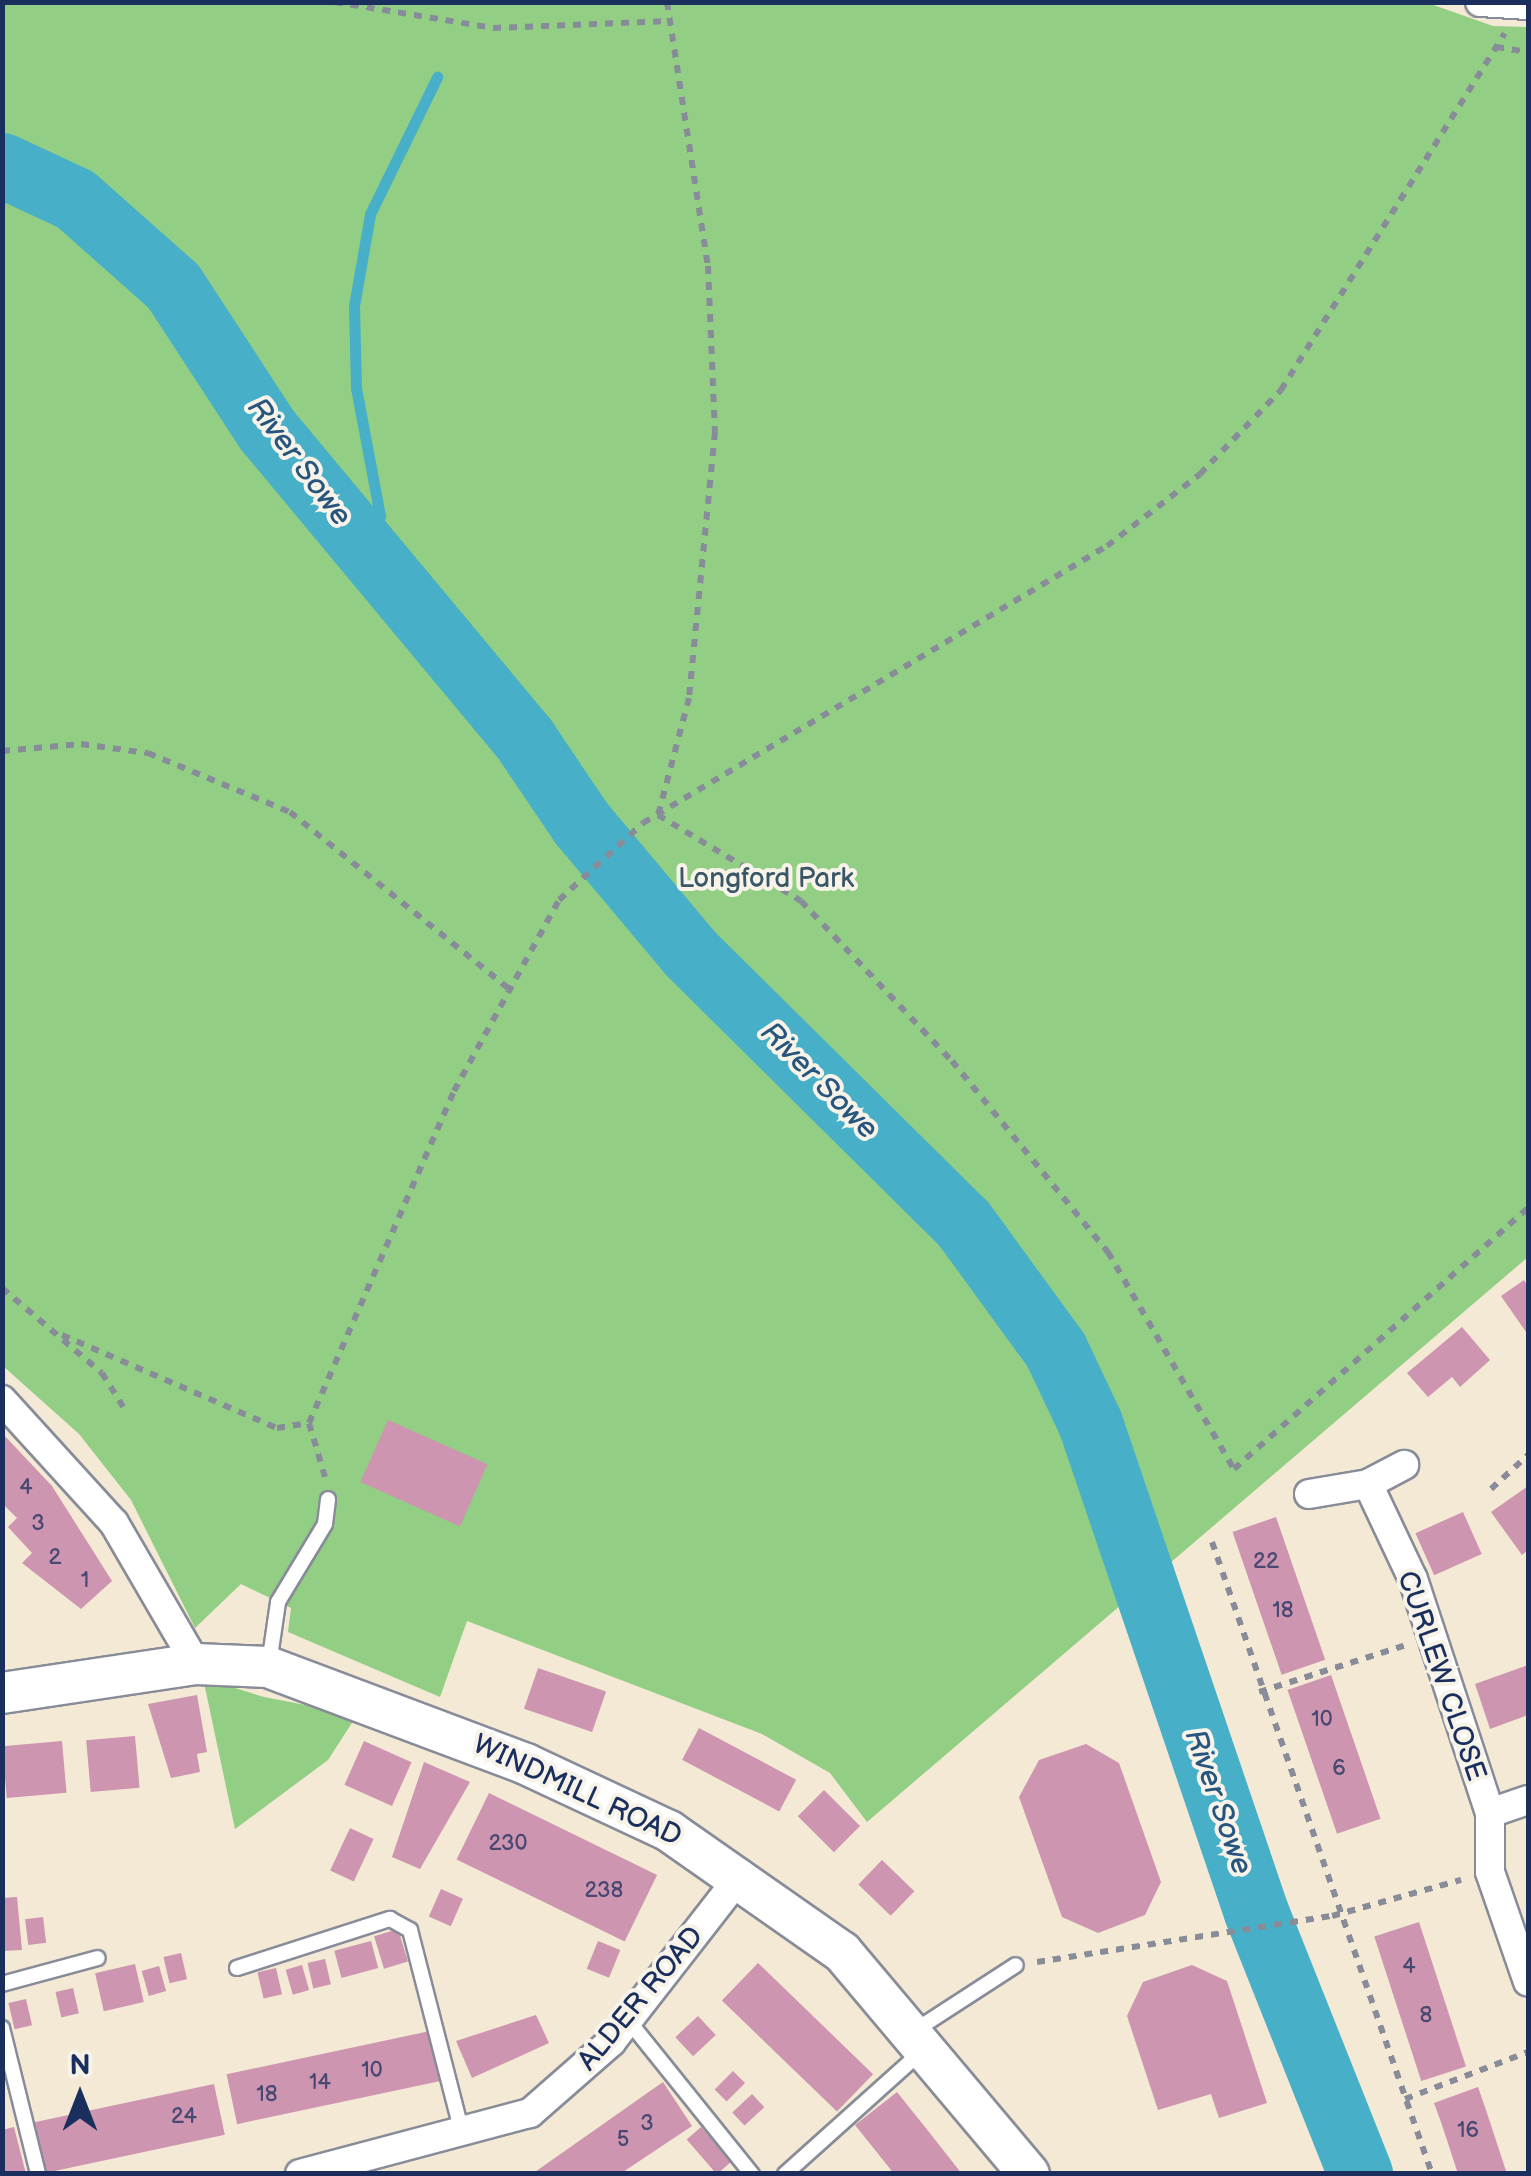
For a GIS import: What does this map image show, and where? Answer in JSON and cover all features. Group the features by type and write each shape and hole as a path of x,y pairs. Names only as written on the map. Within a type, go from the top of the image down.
{"street":[{"path":"1480,2 1522,7"},
{"path":"2,1400 114,1522 196,1664"},
{"path":"1310,1494 1368,1484 1404,1464"},
{"name":"CURLEW CLOSE","path":"1368,1484 1431,1637 1490,1813 1490,1872 1528,1982"},
{"name":"WINDMILL ROAD","path":"2,1693 196,1664 268,1667 526,1764 741,1876 842,1952 920,2038 1029,2174"},
{"path":"1490,1813 1528,1800"},
{"name":"ALDER ROAD","path":"300,2174 530,2113 628,2020 741,1876"}],"lane":[{"path":"268,1667 278,1602 325,1524 328,1499"},
{"path":"237,1968 390,1919 410,1930 462,2134"},
{"path":"2,1984 98,1958"},
{"path":"784,2174 920,2038 1016,1966"},
{"path":"628,2020 752,2174"},
{"path":"2,2028 38,2174"}],"path":[{"path":"334,2 493,28 669,21"},
{"path":"658,815 689,698 716,432 708,266 667,2"},
{"path":"328,1499 309,1424 508,988 577,881 643,824 1108,546 1200,474 1281,390 1522,7"},
{"path":"1496,47 1528,52"},
{"path":"2,751 81,744 148,753 274,804 508,988"},
{"path":"658,815 801,902 952,1061 1108,1252 1234,1469 1528,1208"},
{"path":"2,1288 62,1335 123,1406"},
{"path":"62,1335 277,1428 309,1424"},
{"path":"1491,1489 1528,1455"},
{"path":"1212,1542 1259,1692 1344,1914 1432,2174"},
{"path":"1259,1692 1431,1637"},
{"path":"1016,1966 1344,1914 1490,1872"},
{"path":"1405,2099 1528,2052"}],"green space":[{"name":"Longford Park","path":"1425,2 1493,26 1528,27 1528,1257 867,1822 830,1773 762,1734 467,1621 440,1697 288,1632 291,1608 241,1584 195,1628 131,1500 79,1434 3,1366 3,3"},
{"path":"203,1678 264,1697 357,1715 328,1760 235,1829"}],"building":[{"path":"1524,1280 1528,1287 1528,1335 1501,1296"},
{"path":"1462,1327 1490,1360 1460,1387 1452,1377 1428,1397 1407,1373"},
{"path":"388,1420 488,1464 460,1526 360,1482"},
{"path":"2,1433 52,1486 112,1581 81,1609 22,1563 32,1553 8,1527 17,1518 2,1503"},
{"path":"1528,1486 1528,1550 1522,1555 1491,1512"},
{"path":"1463,1512 1482,1554 1434,1575 1415,1533"},
{"path":"1276,1517 1325,1660 1282,1675 1233,1532"},
{"path":"1528,1665 1528,1715 1490,1729 1475,1684"},
{"path":"538,1668 606,1691 592,1732 524,1709"},
{"path":"1331,1675 1380,1819 1337,1834 1288,1690"},
{"path":"197,1695 207,1752 197,1754 200,1772 171,1778 148,1704"},
{"path":"699,1728 796,1780 779,1811 682,1760"},
{"path":"135,1736 140,1788 91,1792 86,1740"},
{"path":"62,1741 67,1793 7,1798 2,1746"},
{"path":"364,1741 412,1762 392,1806 344,1785"},
{"path":"1086,1744 1119,1763 1161,1882 1145,1915 1098,1933 1062,1917 1019,1797 1039,1760"},
{"path":"424,1762 470,1782 420,1869 392,1857"},
{"path":"824,1790 860,1826 834,1852 798,1816"},
{"path":"489,1793 657,1875 625,1941 457,1860"},
{"path":"350,1828 374,1839 354,1882 330,1871"},
{"path":"882,1860 914,1891 891,1916 858,1884"},
{"path":"441,1889 463,1899 451,1926 429,1916"},
{"path":"17,1897 22,1950 2,1951 2,1898"},
{"path":"43,1917 46,1943 28,1945 25,1919"},
{"path":"1419,1922 1466,2067 1421,2081 1374,1937"},
{"path":"398,1929 408,1962 384,1969 374,1936"},
{"path":"371,1941 378,1968 342,1978 334,1951"},
{"path":"598,1941 620,1950 609,1978 587,1969"},
{"path":"181,1953 187,1979 170,1983 163,1957"},
{"path":"325,1959 331,1984 313,1988 307,1963"},
{"path":"758,1963 873,2074 837,2112 722,2000"},
{"path":"135,1964 144,2002 104,2011 95,1973"},
{"path":"302,1965 309,1990 293,1995 286,1970"},
{"path":"1192,1965 1227,1981 1267,2103 1219,2118 1211,2094 1158,2110 1127,2016 1143,1982"},
{"path":"159,1966 166,1991 149,1996 142,1971"},
{"path":"276,1968 282,1994 264,1999 257,1972"},
{"path":"73,1988 79,2013 61,2017 55,1992"},
{"path":"26,1999 32,2025 15,2029 8,2003"},
{"path":"536,2015 549,2043 472,2078 456,2041"},
{"path":"698,2016 716,2035 693,2056 675,2037"},
{"path":"430,2031 441,2081 237,2124 227,2074"},
{"path":"733,2071 745,2083 727,2101 715,2089"},
{"path":"663,2082 692,2126 620,2174 532,2174"},
{"path":"214,2084 225,2135 43,2174 32,2123"},
{"path":"1478,2087 1507,2174 1458,2174 1434,2103"},
{"path":"897,2092 962,2174 894,2174 855,2125"},
{"path":"752,2094 764,2107 745,2126 732,2112"},
{"path":"14,2127 26,2174 2,2174 2,2130"},
{"path":"701,2127 731,2162 717,2174 687,2139"}],"waterway":[{"path":"368,556 380,516 356,388 354,306 370,214 437,77"},
{"name":"River Sowe","path":"2,165 75,199 173,286 267,430 525,740 581,823 690,953 963,1223 1055,1349 1090,1423 1256,1912 1360,2174"}]}
